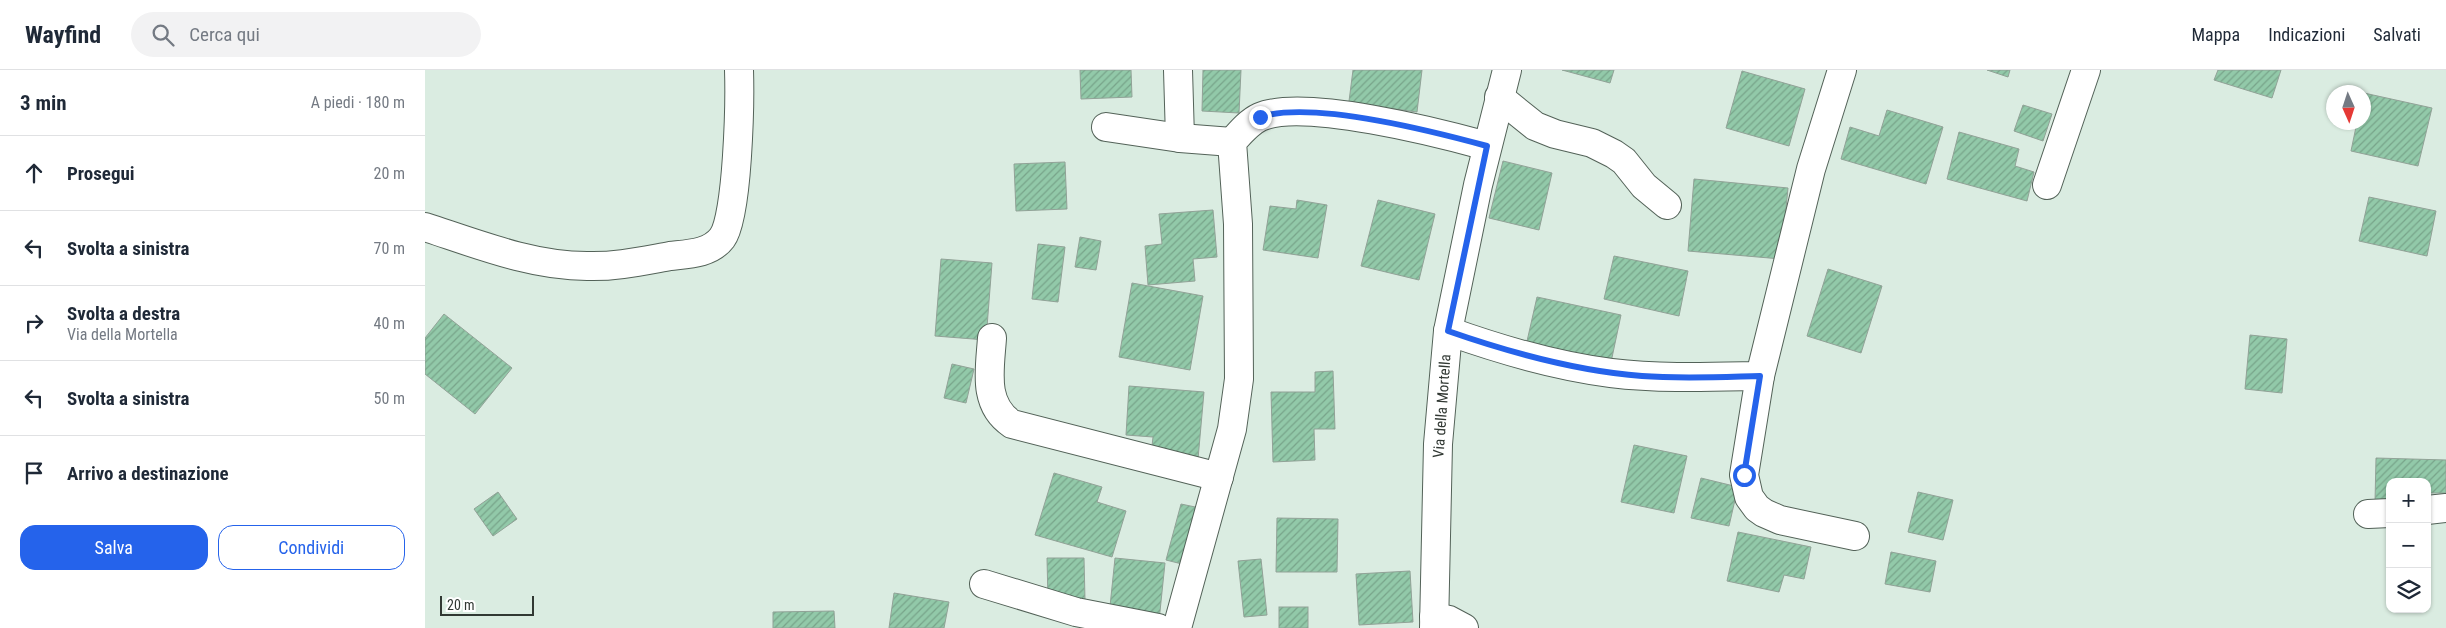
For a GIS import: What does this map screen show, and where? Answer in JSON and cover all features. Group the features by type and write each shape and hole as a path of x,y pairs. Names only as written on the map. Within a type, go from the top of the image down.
{"street":[{"path":"425,227 535,260 571,266 614,265 707,250 722,238 731,214 738,128 739,70"},
{"path":"1178,70 1180,138"},
{"name":"Via della Mortella","path":"1434,622 1438,444 1448,331 1487,146 1507,70"},
{"path":"1842,70 1811,169 1760,376 1745,467 1745,486 1749,497 1757,508 1771,517 1855,536"},
{"path":"2047,185 2086,70"},
{"path":"1499,97 1535,126 1555,134 1592,143 1614,154 1624,161 1650,192 1667,205"},
{"path":"1177,628 1232,429 1239,379 1238,244 1232,142 1251,122 1260,117 1292,112 1361,119 1452,136 1487,146"},
{"path":"1106,127 1180,138 1232,142"},
{"path":"1448,331 1512,352 1604,372 1672,377 1760,376"},
{"path":"991,338 990,393 996,409 1012,424 1219,477"},
{"path":"2431,510 2446,508"},
{"path":"984,584 1076,612 1158,628"},
{"path":"1434,622 1449,620 1464,628"}],"building":[{"path":"1080,70 1131,70 1132,97 1081,99"},
{"path":"1203,70 1241,70 1239,113 1202,111"},
{"path":"1353,70 1422,70 1417,112 1380,107 1348,109"},
{"path":"1562,70 1614,70 1610,83"},
{"path":"1987,70 2010,70 2008,77"},
{"path":"2218,70 2281,70 2272,98 2214,80"},
{"path":"1742,71 1805,89 1789,146 1726,128"},
{"path":"2371,95 2432,108 2418,166 2351,151 2355,130 2371,130"},
{"path":"2023,105 2052,114 2043,141 2014,131"},
{"path":"1887,110 1943,127 1926,184 1841,159 1850,127 1879,136"},
{"path":"1959,132 2019,149 2015,166 2034,172 2027,201 1947,179"},
{"path":"1503,161 1552,173 1539,230 1489,218"},
{"path":"1065,162 1067,209 1016,211 1014,164"},
{"path":"1694,179 1788,188 1781,259 1688,251"},
{"path":"2369,197 2436,211 2427,256 2359,241"},
{"path":"1297,200 1327,205 1318,258 1263,250 1270,206 1296,209"},
{"path":"1378,200 1435,214 1419,280 1361,266"},
{"path":"1213,210 1217,257 1193,259 1195,281 1148,285 1145,246 1162,244 1159,214"},
{"path":"1080,237 1101,241 1096,270 1075,267"},
{"path":"1038,244 1065,247 1058,302 1032,299"},
{"path":"1614,256 1688,271 1679,316 1604,299"},
{"path":"941,259 992,263 986,340 935,336"},
{"path":"1828,269 1882,286 1861,353 1807,336"},
{"path":"1132,283 1203,296 1190,370 1119,357"},
{"path":"1537,297 1621,315 1610,367 1525,350"},
{"path":"444,314 512,368 475,414 425,374 425,338"},
{"path":"2250,335 2287,339 2282,393 2245,389"},
{"path":"952,364 974,369 966,403 944,398"},
{"path":"1333,371 1335,429 1314,429 1315,460 1273,462 1271,392 1315,392 1315,372"},
{"path":"1129,386 1204,392 1198,459 1151,455 1153,437 1126,435"},
{"path":"1634,445 1687,456 1674,513 1621,502"},
{"path":"2376,458 2446,460 2446,493 2431,493 2431,478 2386,478 2386,502 2375,502"},
{"path":"1054,473 1102,487 1097,502 1126,511 1112,557 1035,535"},
{"path":"1701,478 1738,487 1729,526 1691,518"},
{"path":"498,492 517,519 493,536 474,509"},
{"path":"1918,492 1953,500 1943,540 1908,532"},
{"path":"1181,504 1200,508 1186,565 1166,560"},
{"path":"1277,518 1338,519 1337,572 1276,572"},
{"path":"1738,532 1811,547 1804,579 1784,575 1779,592 1727,581"},
{"path":"1891,552 1936,561 1930,592 1885,584"},
{"path":"1047,558 1084,558 1085,600 1048,601"},
{"path":"1115,558 1165,563 1159,621 1109,616"},
{"path":"1261,559 1267,615 1244,617 1238,561"},
{"path":"1410,571 1413,622 1359,625 1356,574"},
{"path":"894,593 949,602 944,628 889,628"},
{"path":"1279,607 1308,607 1308,628 1279,628"},
{"path":"834,611 835,628 773,628 773,612"}],"route":[{"path":"1260,117 1282,112 1305,112 1351,117 1452,136 1487,146 1448,331 1512,352 1610,373 1691,378 1760,376 1744,475"}]}
